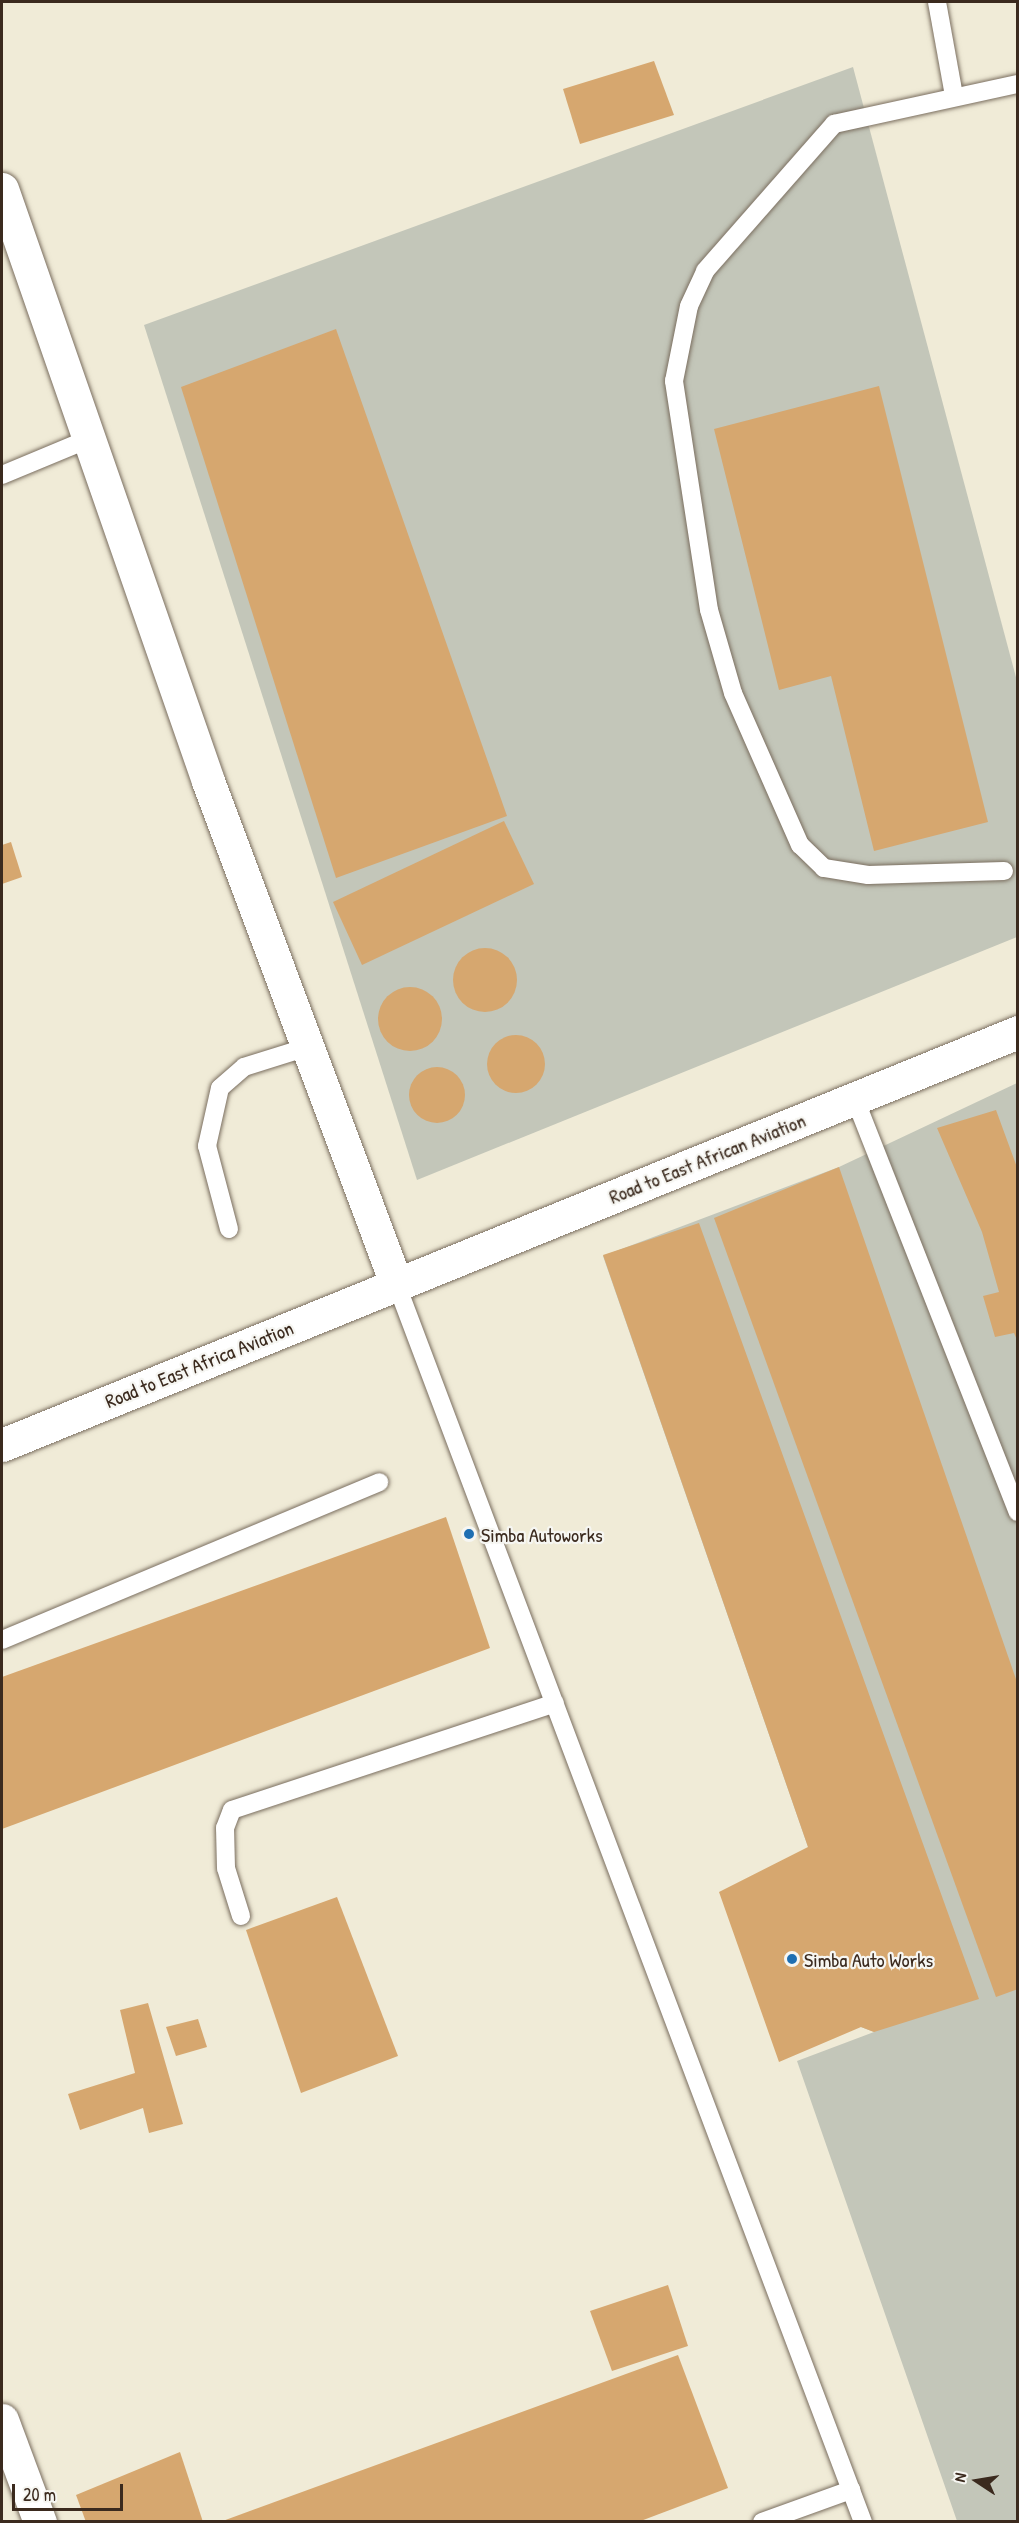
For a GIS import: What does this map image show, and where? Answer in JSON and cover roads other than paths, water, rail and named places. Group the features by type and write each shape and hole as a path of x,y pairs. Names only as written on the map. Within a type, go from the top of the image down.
{"street":[{"path":"2,189 92,438 208,781 396,1283"},
{"name":"Road to East African Aviation","path":"396,1283 1017,1032"},
{"name":"Road to East Africa Aviation","path":"2,1445 396,1283"},
{"path":"2,2420 40,2522"}],"lane":[{"path":"937,2 954,96"},
{"path":"1004,871 868,875 824,868 800,845 733,693 709,610 674,381 689,306 705,271 834,124 1017,84"},
{"path":"2,475 92,438"},
{"path":"228,1229 207,1146 220,1088 244,1067 308,1047"},
{"path":"855,1099 1017,1512"},
{"path":"396,1283 863,2522"},
{"path":"2,1640 379,1482"},
{"path":"241,1916 226,1868 225,1828 232,1810 555,1703"},
{"path":"762,2522 851,2490"}],"place":[{"name":"Simba Autoworks","path":"469,1534"},
{"name":"Simba Auto Works","path":"792,1959"}]}
